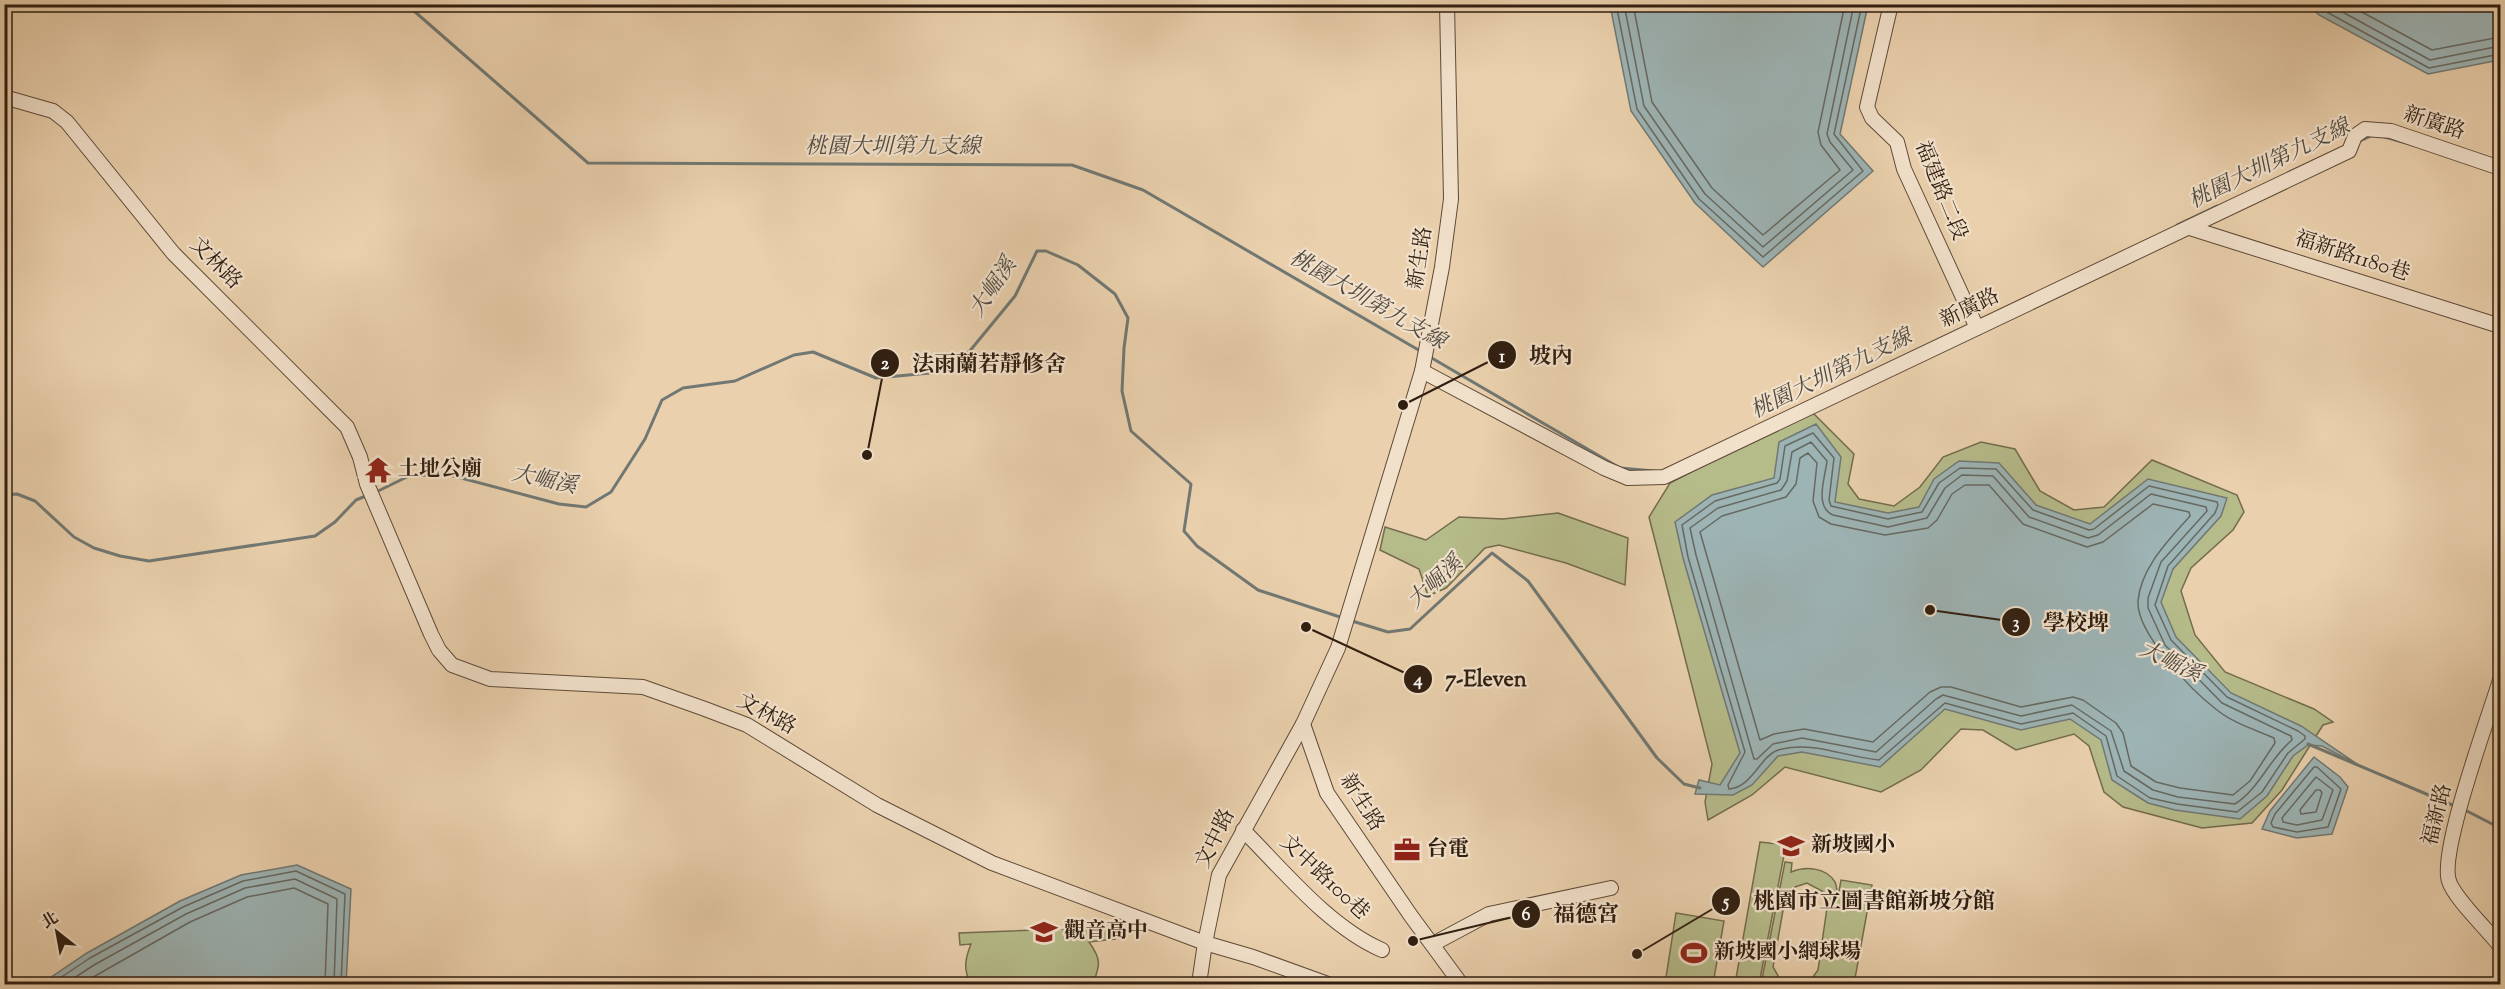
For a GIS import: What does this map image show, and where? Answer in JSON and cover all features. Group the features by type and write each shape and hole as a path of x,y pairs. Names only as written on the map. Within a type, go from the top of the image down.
{"street":[{"name":"新生路","path":"1447,4 1451,199 1442,267 1422,371 1338,648 1303,724 1327,793 1411,916 1461,984"},
{"name":"福建路二段","path":"1891,4 1867,107 1872,118 1898,142 1907,178 1977,328"},
{"name":"文林路","path":"4,97 53,111 67,122 173,252 347,426 360,457 369,488 438,650 452,664 490,679 643,687 679,699 747,725 877,805 992,863 1205,943 1253,957 1328,984"},
{"name":"新廣路","path":"1422,371 1604,468 1628,478 1664,477 2349,151 2355,136 2365,129 2391,131 2500,168"},
{"name":"福新路1180巷","path":"2190,228 2500,326"},
{"name":"福新路","path":"2500,681 2463,798 2447,866 2448,880 2454,891 2500,946"},
{"name":"文中路","path":"1199,984 1219,875 1303,724"},
{"name":"文中路100巷","path":"1243,830 1326,911 1361,941 1382,950"},
{"path":"1433,944 1489,914 1611,888"}],"green space":[{"path":"1810,410 1854,454 1848,484 1859,499 1894,506 1920,487 1943,457 1981,442 2015,449 2040,491 2074,510 2104,507 2152,460 2237,495 2244,512 2233,530 2191,568 2181,591 2195,635 2225,672 2314,709 2333,722 2323,725 2282,790 2252,823 2202,828 2123,807 2104,792 2089,746 2074,734 2016,750 1983,730 1961,729 1921,770 1881,792 1785,767 1752,795 1708,820 1705,802 1712,764 1649,517 1670,483"},
{"path":"1558,513 1628,538 1625,585 1566,563 1499,545 1485,548 1446,588 1428,596 1419,569 1380,550 1385,527 1426,540 1459,517 1503,519"},
{"path":"1760,842 1786,845 1759,984 1735,984"},
{"path":"1785,862 1792,863 1791,872 1815,869 1826,873 1835,882 1838,897 1841,880 1872,885 1854,984 1825,979 1823,984 1800,984 1810,981 1818,970 1828,901 1822,891 1807,883 1795,887 1785,899 1773,967 1780,979 1790,984 1761,984"},
{"name":"新坡國小網球場","path":"1676,913 1724,921 1713,984 1665,984"},
{"path":"1115,927 1115,939 1089,942 1098,958 1093,984 971,984 966,964 971,944 960,945 959,933"}],"water":[{"path":"1610,5 1868,5 1840,134 1873,171 1763,267 1695,203 1631,111"},
{"path":"2308,5 2500,5 2500,60 2428,74 2319,15"},
{"path":"1816,424 1841,457 1835,502 1888,513 1919,507 1934,479 1959,461 1999,463 2036,505 2090,524 2148,479 2227,498 2221,516 2173,569 2161,602 2176,637 2231,693 2301,726 2360,766 2322,746 2308,745 2293,756 2267,796 2240,819 2175,810 2148,803 2112,780 2101,740 2070,719 2021,730 1945,709 1880,767 1802,752 1778,756 1752,785 1733,795 1695,794 1699,780 1720,785 1740,753 1683,558 1675,522 1712,495 1774,478 1779,442"},
{"path":"2314,757 2340,777 2348,787 2332,834 2297,838 2262,829 2270,811"},
{"path":"297,865 351,889 346,984 41,984 87,953 180,901 241,875"}],"waterway":[{"name":"桃園大圳第九支線","path":"406,4 588,163 1072,165 1143,190 1422,352"},
{"name":"桃園大圳第九支線","path":"2360,141 2373,135"},
{"name":"桃園大圳第九支線","path":"2385,137 2413,145"},
{"name":"桃園大圳第九支線","path":"2177,225 2217,206"},
{"name":"大崛溪","path":"374,493 409,476 446,474 559,504 586,507 611,492 645,439 662,400 683,388 735,381 794,355 813,352 876,378 930,373 964,358 1015,296 1037,251 1046,251 1078,265 1115,294 1128,318 1122,391 1131,431 1191,484 1184,531 1197,546 1258,590 1343,618"},
{"name":"桃園大圳第九支線","path":"1430,357 1620,468 1654,471"},
{"name":"大崛溪","path":"4,495 17,494 35,501 74,537 94,548 120,556 149,561 315,536 335,522 356,500 368,495"},
{"name":"大崛溪","path":"1352,621 1388,632 1410,629 1492,553 1528,581 1657,758 1684,784 1700,788"},
{"name":"大崛溪","path":"2308,744 2457,807"},
{"name":"大崛溪","path":"2463,809 2500,828"}],"place":[{"name":"坡內","path":"1403,405"},
{"name":"法雨蘭若靜修舍","path":"867,455"},
{"name":"土地公廟","path":"378,470"},
{"name":"學校埤","path":"1930,610"},
{"name":"7-Eleven","path":"1306,627"},
{"name":"新坡國小","path":"1791,846"},
{"name":"台電","path":"1407,850"},
{"name":"觀音高中","path":"1044,932"},
{"name":"福德宮","path":"1413,941"},
{"name":"新坡國小網球場","path":"1694,953"},
{"name":"桃園市立圖書館新坡分館","path":"1637,954"}]}
